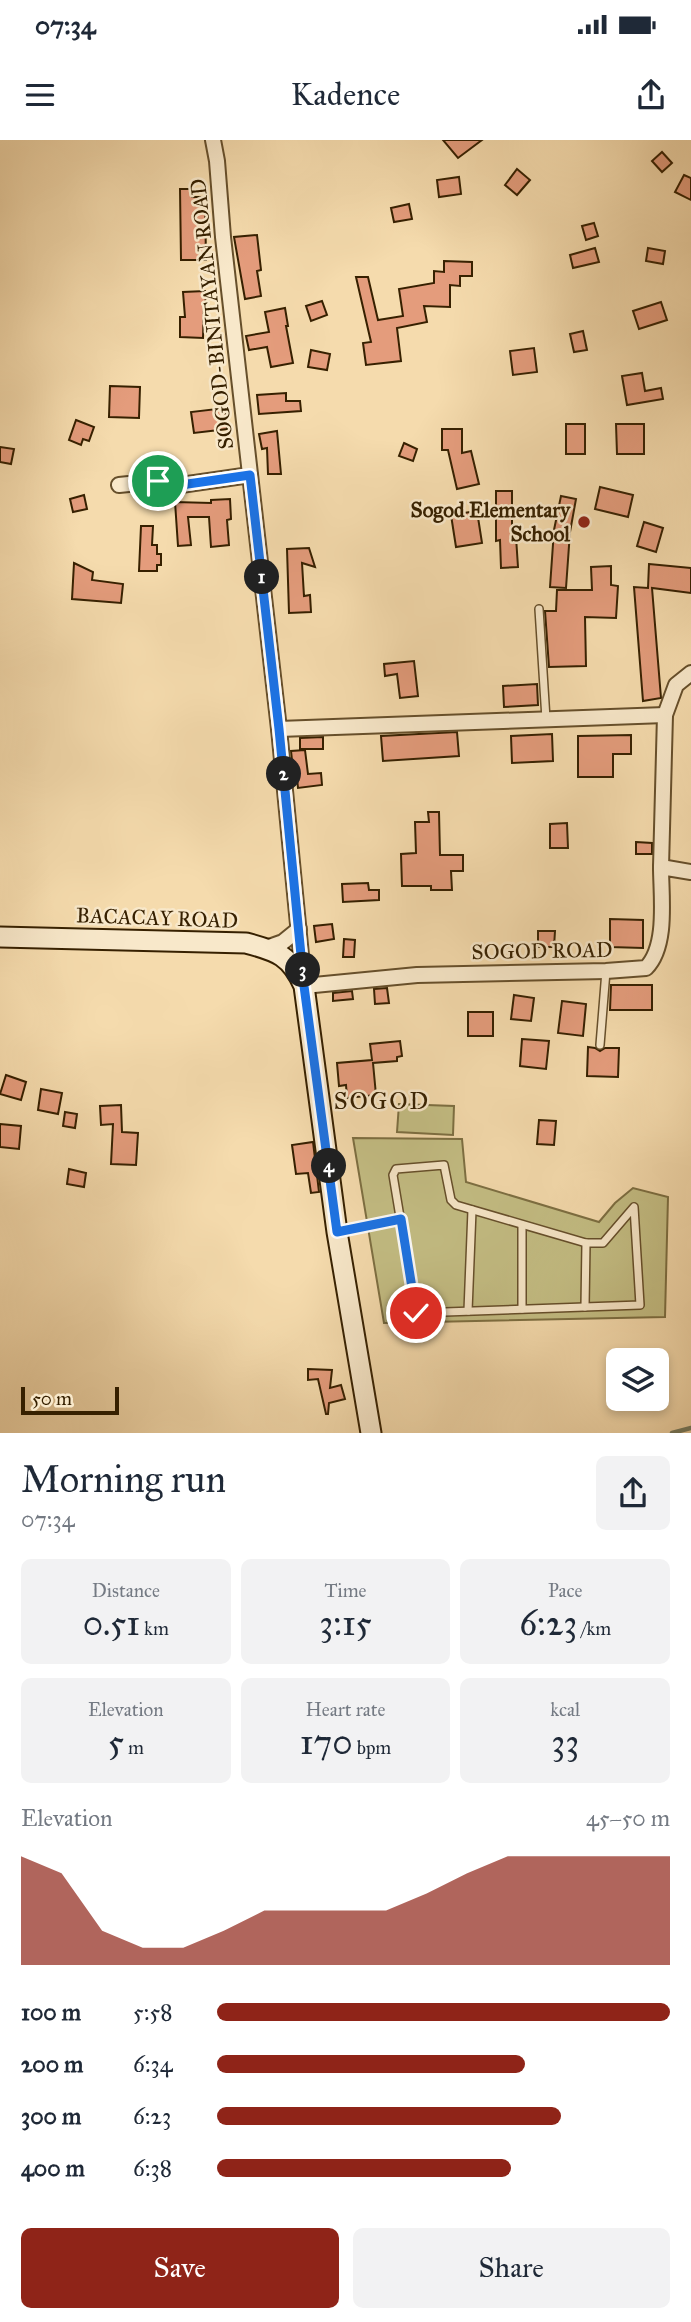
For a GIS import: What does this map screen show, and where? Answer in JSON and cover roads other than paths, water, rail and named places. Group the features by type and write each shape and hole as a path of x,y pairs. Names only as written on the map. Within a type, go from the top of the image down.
{"main road":[{"name":"BACACAY ROAD","path":"0,937 246,943 281,954 292,963 304,986 337,1232 371,1433"}],"street":[{"name":"SOGOD-BINITAYAN ROAD","path":"213,140 279,729 304,986"},
{"path":"119,485 158,481 167,487 250,475"},
{"path":"279,729 665,715 676,685 691,673"},
{"name":"SOGOD ROAD","path":"304,986 417,975 646,968 653,961 662,927 665,715"},
{"path":"661,867 691,872"},
{"path":"266,948 283,942 299,929"}],"lane":[{"path":"539,609 546,719"},
{"path":"600,1045 606,971"},
{"path":"444,1165 451,1200 456,1205 586,1243 603,1243 634,1207 640,1305 416,1313 401,1219 393,1175 396,1168 444,1165"},
{"path":"468,1311 472,1210"},
{"path":"337,1232 401,1219"},
{"path":"522,1225 522,1309"},
{"path":"585,1307 586,1243"}],"waterway":[{"path":"672,1433 691,1428"}],"place":[{"name":"Sogod Elementary School","path":"584,522"}],"district":[{"name":"SOGOD","path":"382,1101"}]}
